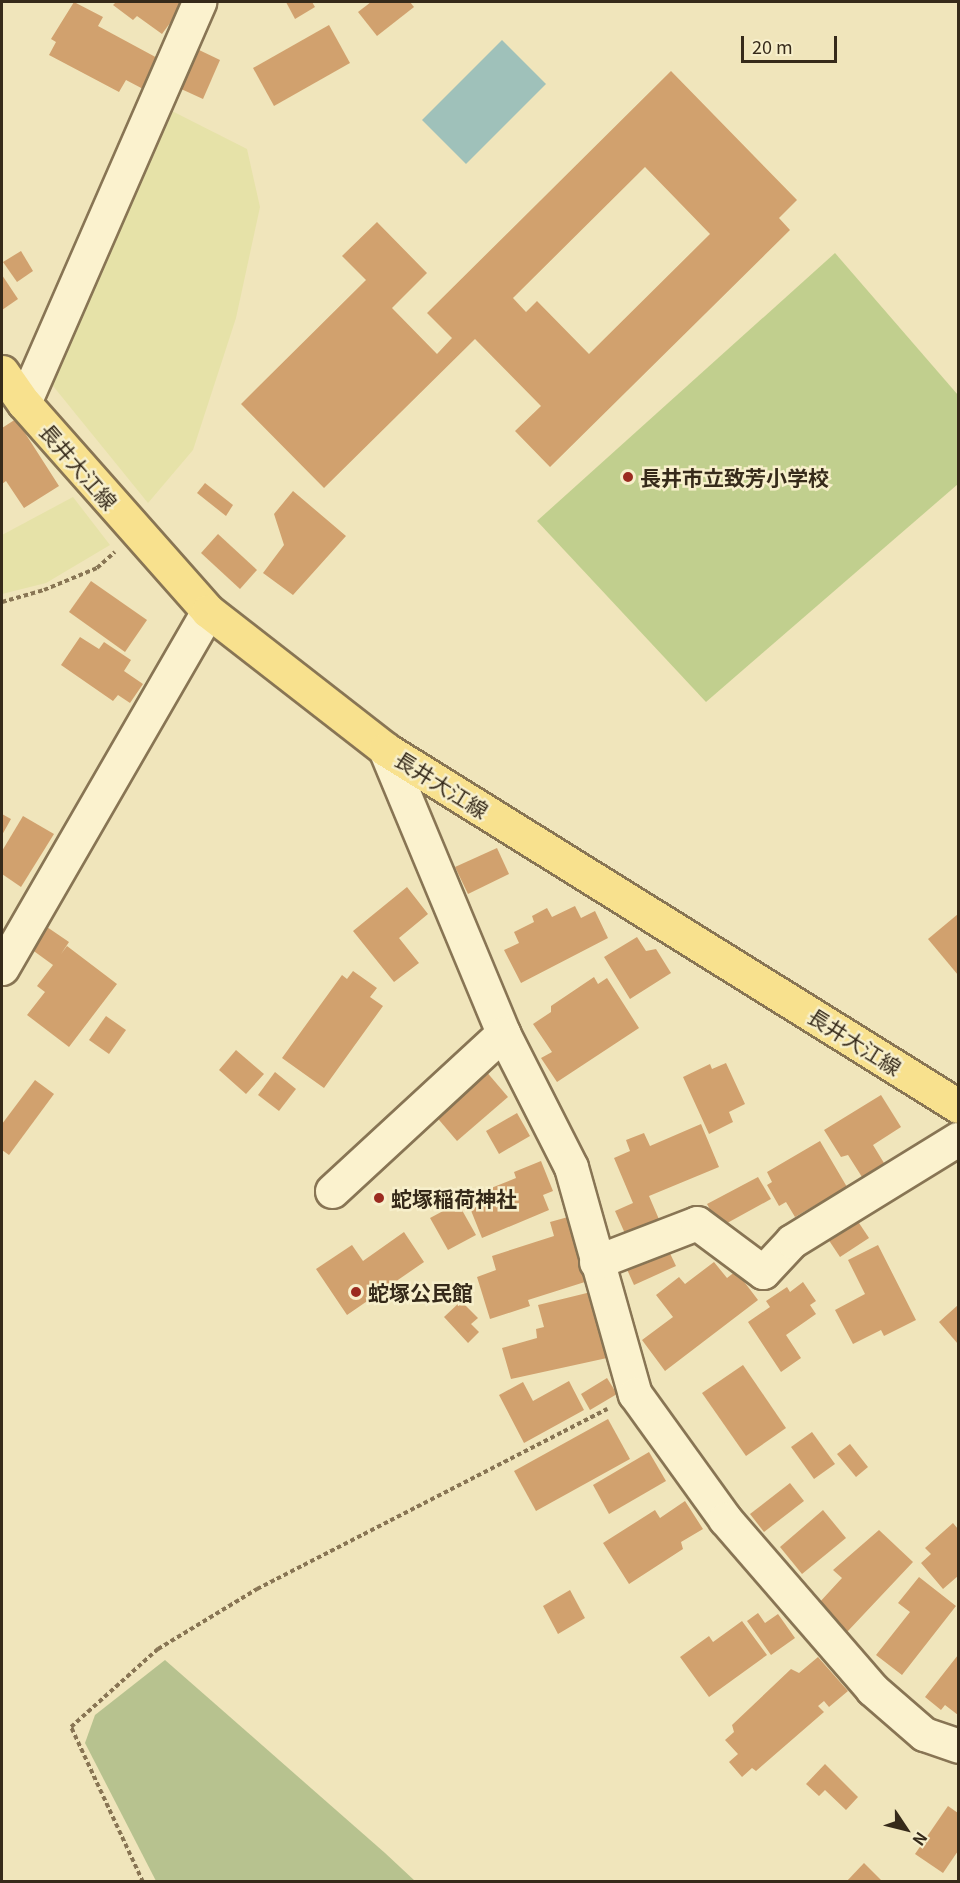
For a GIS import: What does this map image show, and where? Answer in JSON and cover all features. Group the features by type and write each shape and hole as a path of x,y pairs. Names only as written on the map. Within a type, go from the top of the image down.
{"main road":[{"name":"長井大江線","path":"2,372 24,403 208,611 385,749 958,1106"}],"street":[{"path":"24,403 199,2"},
{"path":"2,968 208,611"},
{"path":"385,749 503,1033 571,1167 635,1394 725,1519 872,1689 924,1734 958,1746"},
{"path":"332,1191 503,1033"},
{"path":"596,1262 697,1223 763,1272 792,1241 958,1139"}],"path":[{"path":"2,602 44,591 97,568 136,532"},
{"path":"143,1881 71,1727 158,1649 257,1589 635,1394"}],"shaded area":[{"path":"168,109 247,149 260,207 236,318 193,450 148,503 49,381"},
{"path":"73,497 110,545 46,583 2,594 2,535"}],"green space":[{"path":"835,253 958,395 958,484 706,702 537,521"},
{"path":"165,1660 415,1881 156,1881 85,1743 95,1715"}],"water":[{"path":"502,40 546,84 466,164 422,120"}],"building":[{"path":"74,2 103,17 98,26 161,60 145,90 126,80 119,92 49,55 56,42 51,39"},
{"path":"116,2 181,2 184,4 162,34 137,16 133,20 113,5"},
{"path":"286,2 312,2 315,7 295,19"},
{"path":"371,2 410,2 414,7 377,36 358,12"},
{"path":"329,25 350,63 274,106 253,68"},
{"path":"197,49 220,60 203,99 179,88"},
{"path":"671,71 797,200 779,218 790,230 550,467 515,431 541,406 475,339 324,488 241,404 366,280 342,256 377,222 427,273 392,308 437,354 452,338 427,313","holes":["645,167 710,234 589,354 537,301 526,312 513,298"]},
{"path":"21,251 33,271 17,282 3,262"},
{"path":"2,275 18,299 2,310"},
{"path":"16,419 59,486 24,508 6,481 2,484 2,428"},
{"path":"205,483 233,505 226,516 197,493"},
{"path":"293,491 346,536 293,595 263,573 284,545 274,514"},
{"path":"218,534 257,570 240,589 201,553"},
{"path":"91,581 147,620 125,652 69,612"},
{"path":"80,637 99,649 104,642 131,660 124,671 143,684 130,703 118,695 113,701 61,665"},
{"path":"2,814 11,819 2,835"},
{"path":"23,816 54,834 21,887 2,874 2,851"},
{"path":"497,848 509,874 468,894 455,867"},
{"path":"407,887 428,914 399,938 419,963 394,982 353,931"},
{"path":"575,906 581,918 595,911 608,938 521,983 504,950 519,943 514,932 534,922 532,916 547,908 552,917"},
{"path":"958,914 958,975 928,939"},
{"path":"47,927 69,942 61,954 67,946 117,984 69,1047 27,1015 45,992 37,986 53,965 31,949"},
{"path":"637,937 646,951 656,949 671,973 630,999 604,957"},
{"path":"353,971 377,988 370,997 383,1006 324,1088 282,1058 342,975 347,979"},
{"path":"594,977 598,984 607,978 639,1028 557,1082 541,1058 552,1052 533,1024 551,1012 551,1006"},
{"path":"106,1016 126,1030 109,1054 89,1040"},
{"path":"236,1050 264,1074 246,1094 219,1070"},
{"path":"726,1063 745,1104 729,1112 733,1122 709,1134 683,1077 710,1064 712,1069"},
{"path":"485,1070 508,1097 457,1141 434,1114"},
{"path":"275,1072 296,1089 279,1111 258,1095"},
{"path":"35,1080 54,1094 9,1155 2,1150 2,1124"},
{"path":"881,1095 901,1127 873,1145 884,1163 862,1177 848,1155 841,1157 824,1130"},
{"path":"517,1113 530,1136 499,1154 486,1131"},
{"path":"701,1124 719,1167 649,1196 661,1224 627,1238 615,1211 633,1203 614,1158 630,1151 626,1140 644,1133 650,1146"},
{"path":"820,1141 847,1187 795,1217 786,1202 779,1206 767,1185 772,1182 767,1172"},
{"path":"541,1161 553,1191 543,1195 549,1210 482,1238 466,1198 516,1178 514,1172"},
{"path":"758,1177 771,1199 720,1227 707,1204"},
{"path":"458,1203 476,1235 448,1250 430,1218"},
{"path":"568,1217 588,1281 528,1300 530,1306 490,1319 477,1277 496,1270 492,1256 554,1236 550,1222"},
{"path":"855,1217 869,1238 840,1257 826,1236"},
{"name":"蛇塚公民館","path":"404,1232 424,1262 347,1315 316,1269 352,1245 363,1261"},
{"path":"878,1245 916,1320 884,1336 881,1330 853,1344 835,1310 865,1294 848,1260"},
{"path":"667,1247 676,1266 634,1285 625,1265"},
{"path":"714,1262 727,1278 736,1271 758,1300 665,1371 642,1340 673,1317 656,1295 679,1277 685,1284"},
{"path":"803,1282 816,1301 810,1305 816,1314 786,1335 801,1358 781,1372 748,1322 770,1307 766,1301 787,1287 790,1292"},
{"path":"591,1292 607,1358 511,1379 502,1348 537,1338 536,1329 544,1327 538,1305"},
{"path":"461,1301 478,1318 471,1324 479,1332 468,1343 444,1317"},
{"path":"958,1305 958,1344 939,1322"},
{"path":"743,1365 786,1428 746,1456 702,1393"},
{"path":"607,1378 617,1394 590,1410 581,1394"},
{"path":"569,1381 584,1410 524,1443 499,1395 523,1382 533,1401"},
{"path":"608,1419 630,1459 536,1511 514,1471"},
{"path":"812,1432 835,1464 814,1479 791,1447"},
{"path":"850,1444 868,1467 856,1477 837,1454"},
{"path":"649,1452 666,1481 609,1514 593,1485"},
{"path":"790,1483 804,1501 764,1532 750,1514"},
{"path":"685,1501 703,1529 681,1542 683,1549 629,1584 603,1543 655,1510 660,1518"},
{"path":"823,1510 846,1538 802,1574 780,1547"},
{"path":"953,1523 958,1529 958,1576 943,1589 921,1563 931,1554 925,1548"},
{"path":"879,1530 913,1562 847,1632 818,1604 842,1578 833,1570"},
{"path":"919,1577 956,1606 902,1675 876,1655 910,1612 898,1603"},
{"path":"570,1590 585,1618 558,1634 543,1606"},
{"path":"758,1613 765,1623 778,1614 795,1638 771,1655 747,1621"},
{"path":"742,1621 767,1655 709,1697 680,1657 709,1636 713,1642"},
{"path":"958,1655 958,1715 945,1705 941,1710 925,1697"},
{"path":"818,1657 848,1691 829,1707 824,1701 818,1706 824,1712 756,1771 752,1768 742,1777 729,1762 738,1754 725,1740 734,1732 732,1725 791,1669 799,1673"},
{"path":"825,1764 858,1797 846,1810 825,1790 819,1796 806,1784"},
{"path":"948,1806 958,1813 958,1851 943,1873 915,1854"},
{"path":"864,1863 883,1882 846,1882"}],"place":[{"name":"長井市立致芳小学校","path":"628,477"},
{"name":"蛇塚稲荷神社","path":"379,1198"},
{"name":"蛇塚公民館","path":"356,1292"}]}
